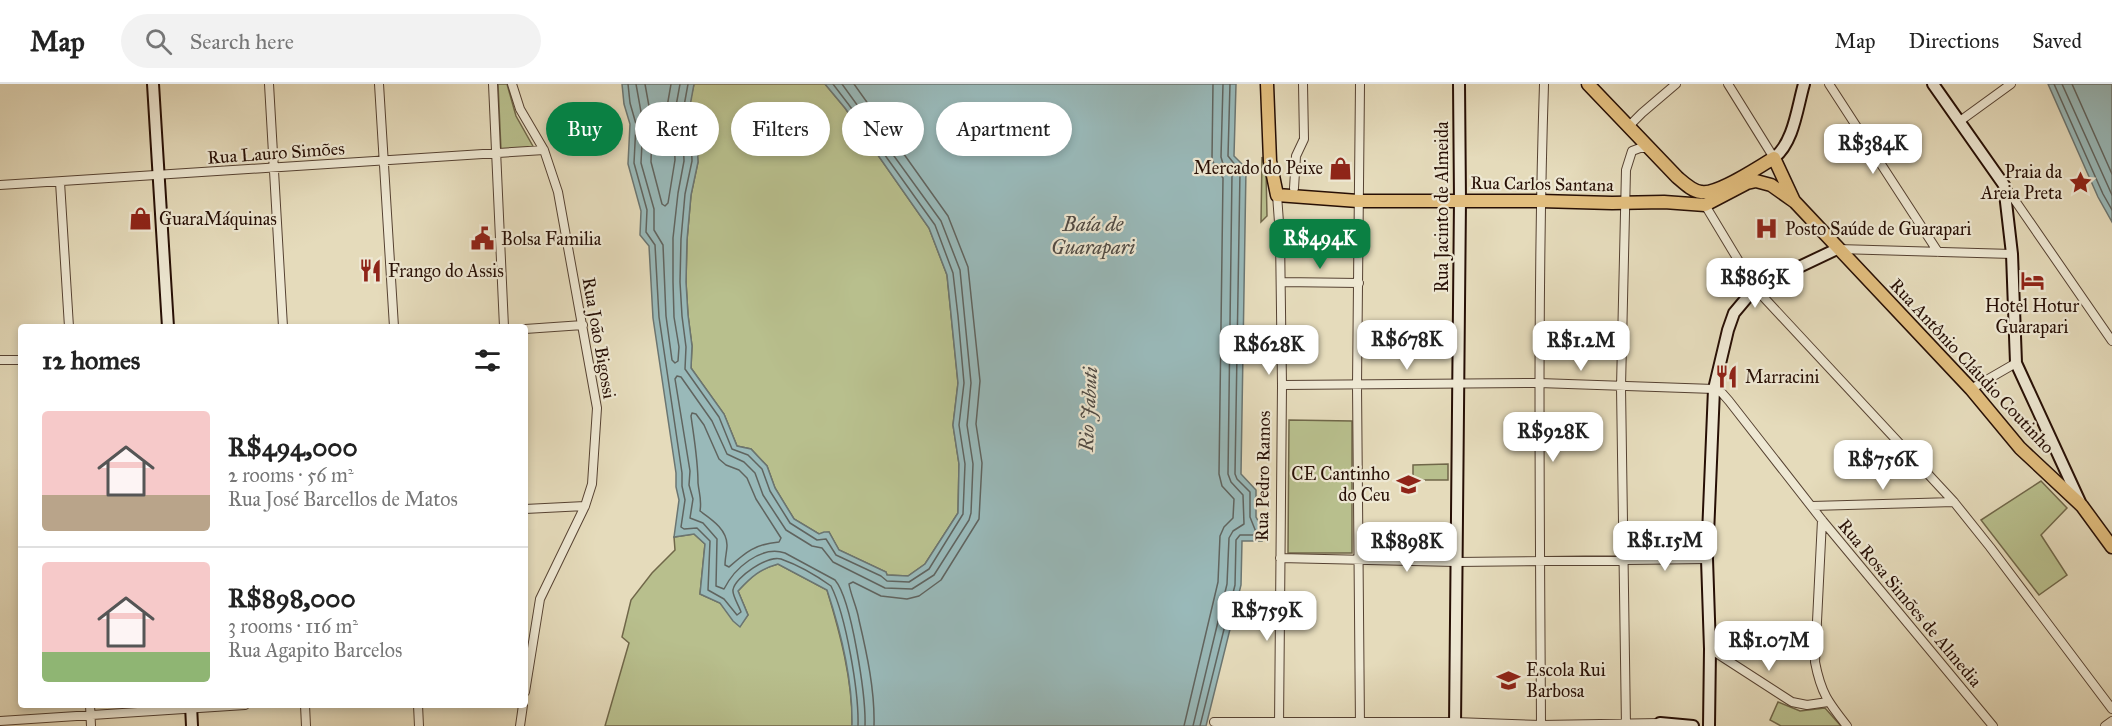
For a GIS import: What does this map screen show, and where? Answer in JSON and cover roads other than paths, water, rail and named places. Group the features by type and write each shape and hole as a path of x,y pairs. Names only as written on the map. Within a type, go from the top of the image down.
{"main road":[{"name":"Rua Pedro Ramos","path":"1267,84 1270,161 1277,195"},
{"path":"1588,84 1677,177 1696,191 1712,191 1774,158 1795,202"},
{"path":"1673,202 1678,192 1677,177"},
{"path":"1705,205 1747,183 1756,181 1771,185 1795,202 1837,249"},
{"name":"Rua Carlos Santana","path":"1277,195 1358,201 1673,202 1705,205"},
{"name":"Rua Antônio Cláudio Coutinho","path":"1837,249 1971,389 2020,448 2082,506 2112,547"}],"street":[{"path":"153,84 168,324"},
{"path":"269,84 283,324"},
{"path":"379,84 394,324"},
{"path":"493,84 504,324"},
{"path":"512,84 520,109 544,150"},
{"path":"1294,188 1296,156 1304,139 1303,84"},
{"path":"1360,84 1357,385 1360,725"},
{"name":"Rua Jacinto de Almeida","path":"1455,724 1460,200 1458,84"},
{"path":"1541,725 1539,383 1540,201 1544,84"},
{"path":"1629,126 1676,84"},
{"path":"1728,84 1774,158 1782,152 1787,141 1804,84"},
{"path":"1829,84 1938,252"},
{"path":"1933,84 2112,341"},
{"path":"1960,121 2011,84"},
{"path":"1626,725 1621,387 1626,170 1629,156 1636,148 1649,148"},
{"name":"Rua Lauro Simões","path":"0,185 544,150"},
{"name":"Rua João Bigossi","path":"528,667 540,599 585,506 592,484 597,408 558,192 544,150"},
{"path":"60,182 69,324"},
{"path":"2004,185 2012,254 2016,363 2082,506"},
{"name":"Rua Pedro Ramos","path":"1277,195 1282,385 1279,724"},
{"path":"1705,205 1755,288 1954,502 1990,546 2112,709"},
{"path":"1709,726 1710,649 1707,559 1714,389 1734,313 1755,288 1837,249 2012,254"},
{"path":"1281,282 1359,283"},
{"path":"528,329 583,326"},
{"path":"0,360 18,360"},
{"path":"1971,389 2016,363"},
{"path":"1282,385 1458,382 1714,389"},
{"name":"Rua Rosa Simões de Almedia","path":"1714,389 1722,393 1729,401 1822,520 1993,726"},
{"path":"1812,506 1954,502"},
{"path":"528,509 585,506"},
{"path":"1822,520 1815,662 1820,684 1828,702 1847,726"},
{"path":"1280,558 1456,562 1707,559"},
{"path":"1710,649 1792,702 1807,705 1828,702"},
{"path":"90,708 91,726"},
{"path":"0,720 178,708"},
{"path":"191,708 192,726"},
{"path":"304,708 306,726"},
{"path":"418,708 419,726"},
{"path":"520,726 523,708"},
{"path":"2105,726 2112,721"},
{"path":"1214,722 1693,726"}],"water":[{"name":"Baía de Guarapari","path":"622,84 694,84 691,102 635,102 635,156 698,156 687,240 686,282 692,346 691,368 724,414 737,446 751,449 767,466 775,488 794,519 819,534 829,532 839,550 886,572 887,575 908,576 925,564 958,513 959,464 953,425 958,383 947,275 929,228 879,156 924,156 924,102 842,102 842,104 825,84 1236,84 1234,156 1246,168 1241,474 1256,490 1256,517 1261,526 1262,541 1242,541 1241,585 1206,726 852,726 845,657 827,590 778,564 766,568 738,591 748,615 740,627 720,603 700,594 705,544 694,534 674,537 679,500 676,473 653,318 649,246 640,235 641,211 628,164 630,124 624,104"},
{"path":"2048,84 2112,84 2112,222 2098,197"}],"place":[{"name":"Mercado do Peixe","path":"1341,168"},
{"name":"Praia da Areia Preta","path":"2080,182"},
{"name":"GuaraMáquinas","path":"141,219"},
{"name":"Posto Saúde de Guarapari","path":"1767,229"},
{"name":"Bolsa Familia","path":"483,239"},
{"name":"Frango do Assis","path":"370,271"},
{"name":"Hotel Hotur Guarapari","path":"2032,280"},
{"name":"Marracini","path":"1727,377"},
{"name":"CE Cantinho do Ceu","path":"1408,484"},
{"name":"Escola Rui Barbosa","path":"1508,680"}],"water label":[{"name":"Rio Jabuti","path":"1088,409"}]}
